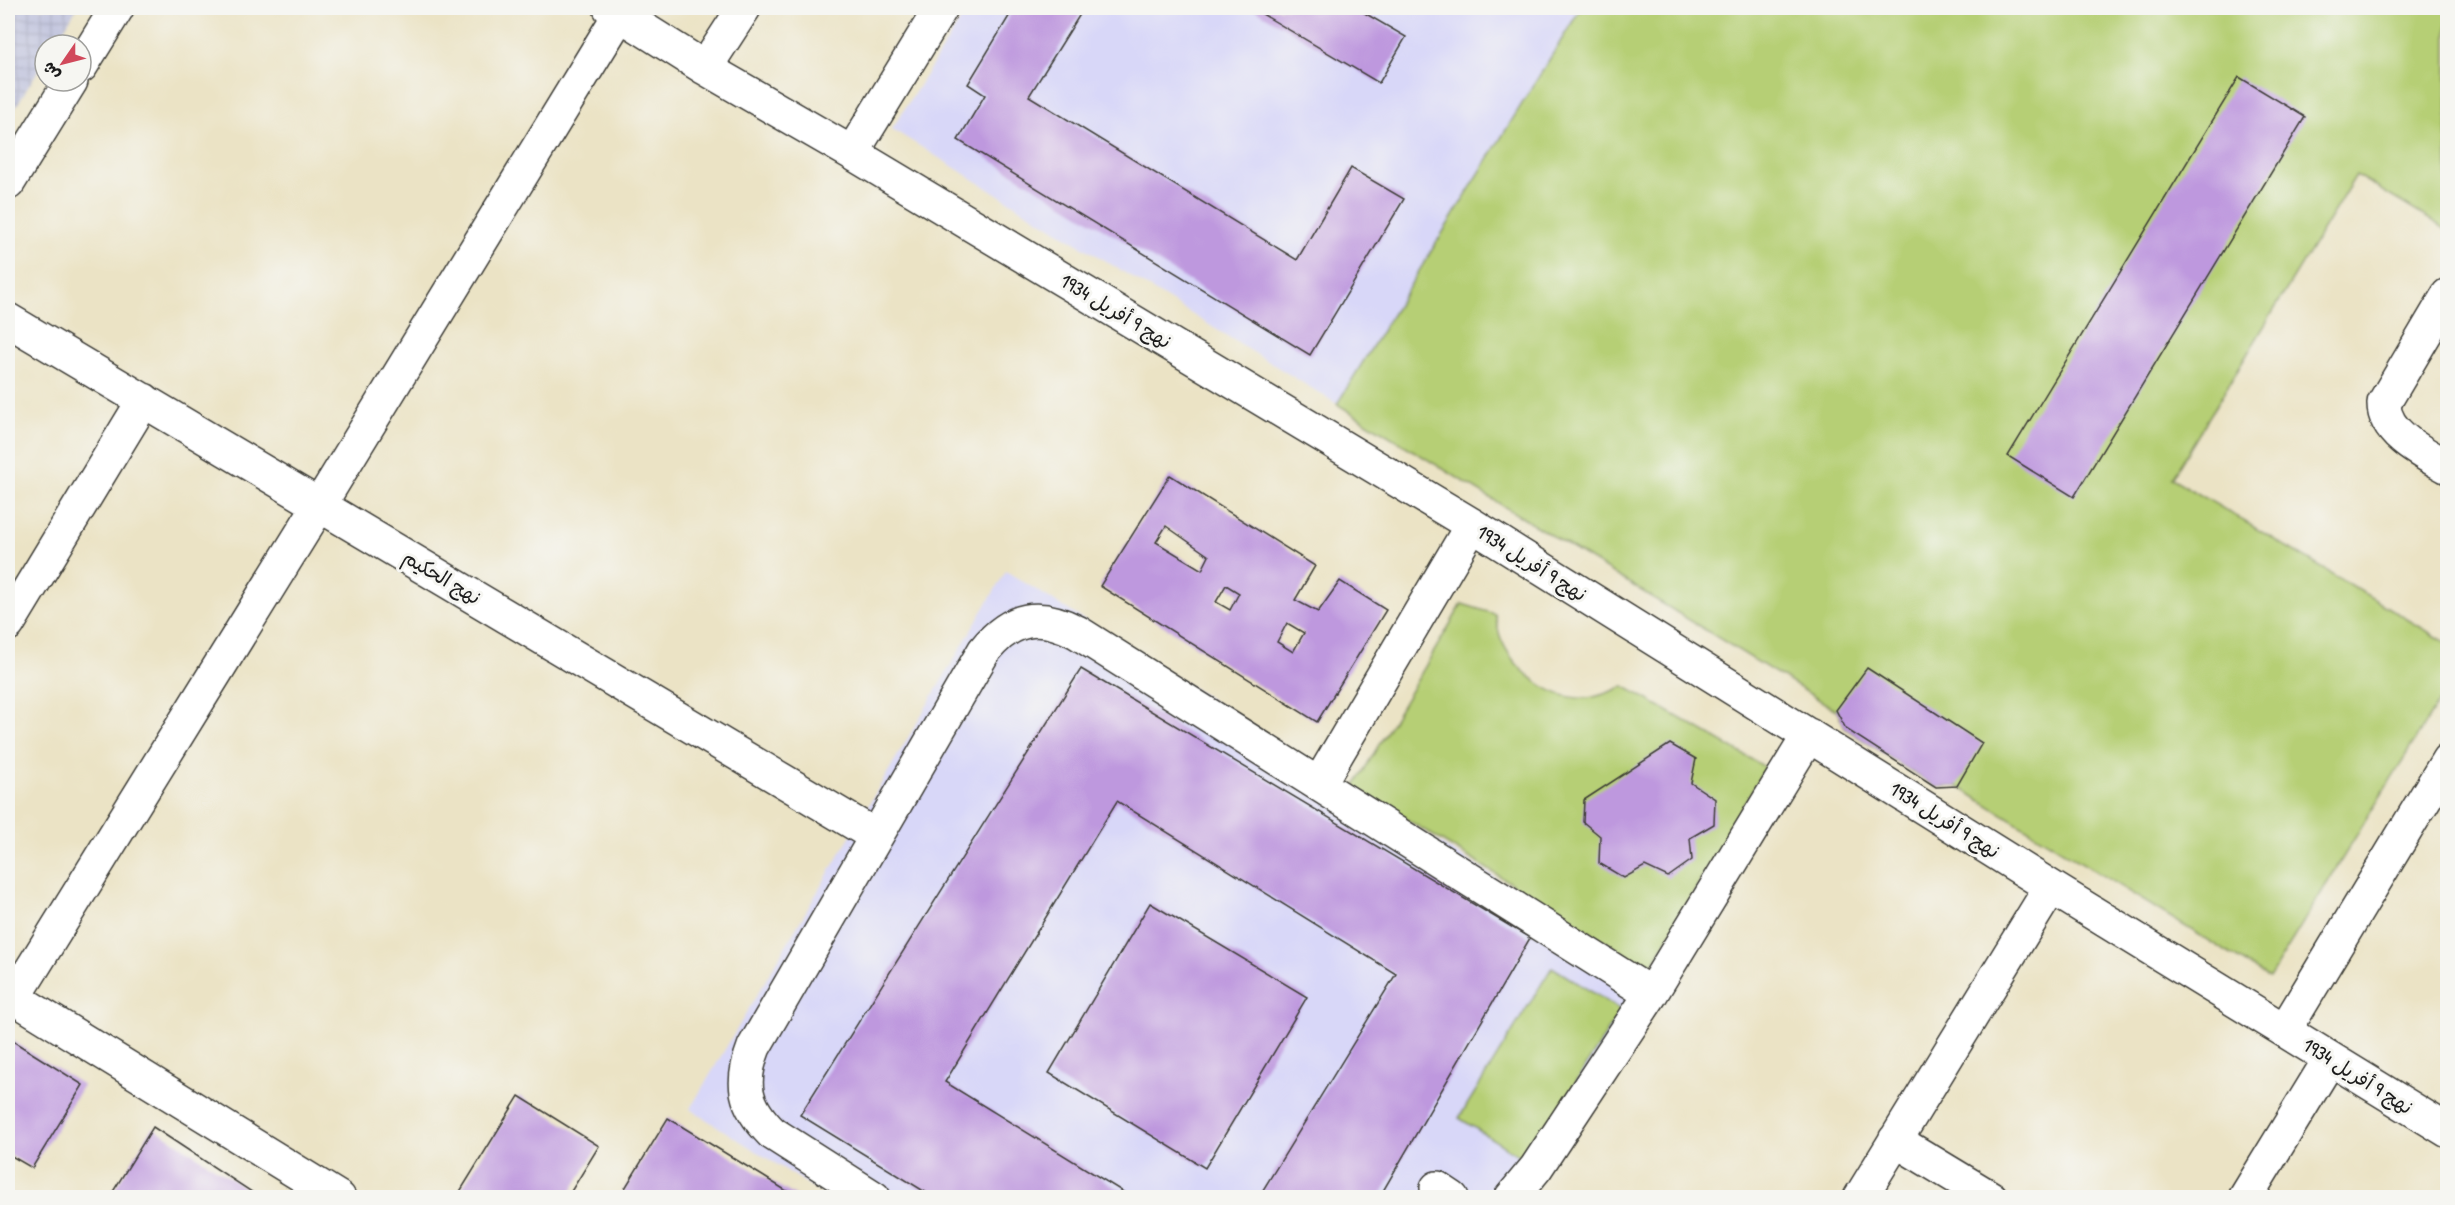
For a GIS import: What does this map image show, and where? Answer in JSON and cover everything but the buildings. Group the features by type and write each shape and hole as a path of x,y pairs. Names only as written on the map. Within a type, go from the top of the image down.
{"street":[{"path":"93,47 117,8"},
{"path":"705,68 744,8"},
{"path":"852,153 941,8"},
{"path":"339,1197 11,996 320,504 615,11"},
{"name":"نهج 9 أفريل 1934","path":"615,11 705,68 852,153 1472,525 2051,887 2448,1131"},
{"path":"8,183 64,93"},
{"path":"2448,295 2384,403 2384,411 2389,424 2405,440 2448,467"},
{"name":"نهج الحكيم","path":"8,320 876,836"},
{"path":"8,624 144,400"},
{"path":"1319,784 1472,525"},
{"path":"874,1197 772,1133 758,1119 749,1103 745,1084 747,1065 754,1047 984,651 997,635 1016,624 1037,620 1059,622 1077,632 1651,994"},
{"path":"1511,1197 1536,1168 1651,994 1809,735"},
{"path":"2285,1030 2448,760"},
{"path":"1860,1197 2051,887"},
{"path":"2245,1197 2330,1059"},
{"path":"1895,1140 1991,1197"}],"shaded area":[{"path":"8,8 77,8 61,33 33,33 33,79 8,120"},
{"path":"968,8 1581,8 1337,404 892,129"},
{"path":"1006,571 1658,980 1525,1197 828,1197 690,1109"}],"green space":[{"path":"1581,8 2447,8 2447,230 2356,175 2172,478 2447,643 2447,688 2269,978 1957,786 1936,787 1846,729 1836,710 1337,404"},
{"path":"1462,604 1495,614 1502,641 1508,652 1526,673 1549,689 1575,698 1588,698 1624,686 1765,767 1650,969 1354,787"},
{"path":"1552,967 1621,1010 1527,1161 1459,1118"}]}
